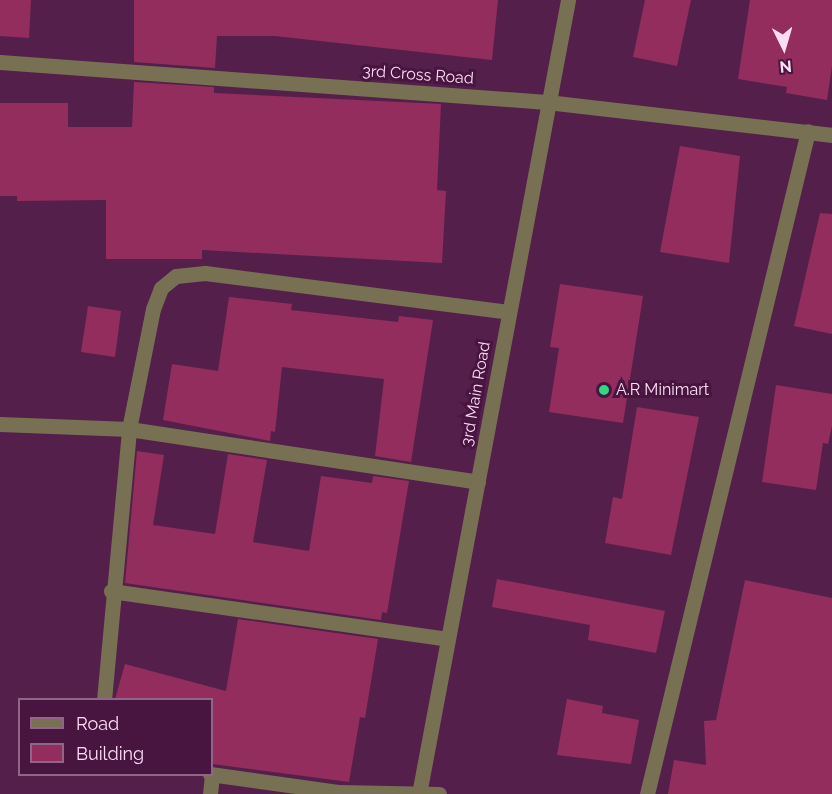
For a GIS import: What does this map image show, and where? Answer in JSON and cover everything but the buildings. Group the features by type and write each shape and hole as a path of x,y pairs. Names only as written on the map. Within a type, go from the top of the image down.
{"street":[{"name":"3rd Main Road","path":"419,793 547,102 568,0"},
{"name":"3rd Cross Road","path":"0,62 547,102 832,135"},
{"path":"647,794 808,131"},
{"path":"104,698 111,591 129,429 153,309 161,288 176,276 205,273 509,312"},
{"path":"0,424 129,429 478,482"},
{"path":"111,591 448,639"},
{"path":"213,775 338,792 439,794"},
{"path":"210,794 211,776"}],"place":[{"name":"A.R Minimart","path":"604,390"}]}
